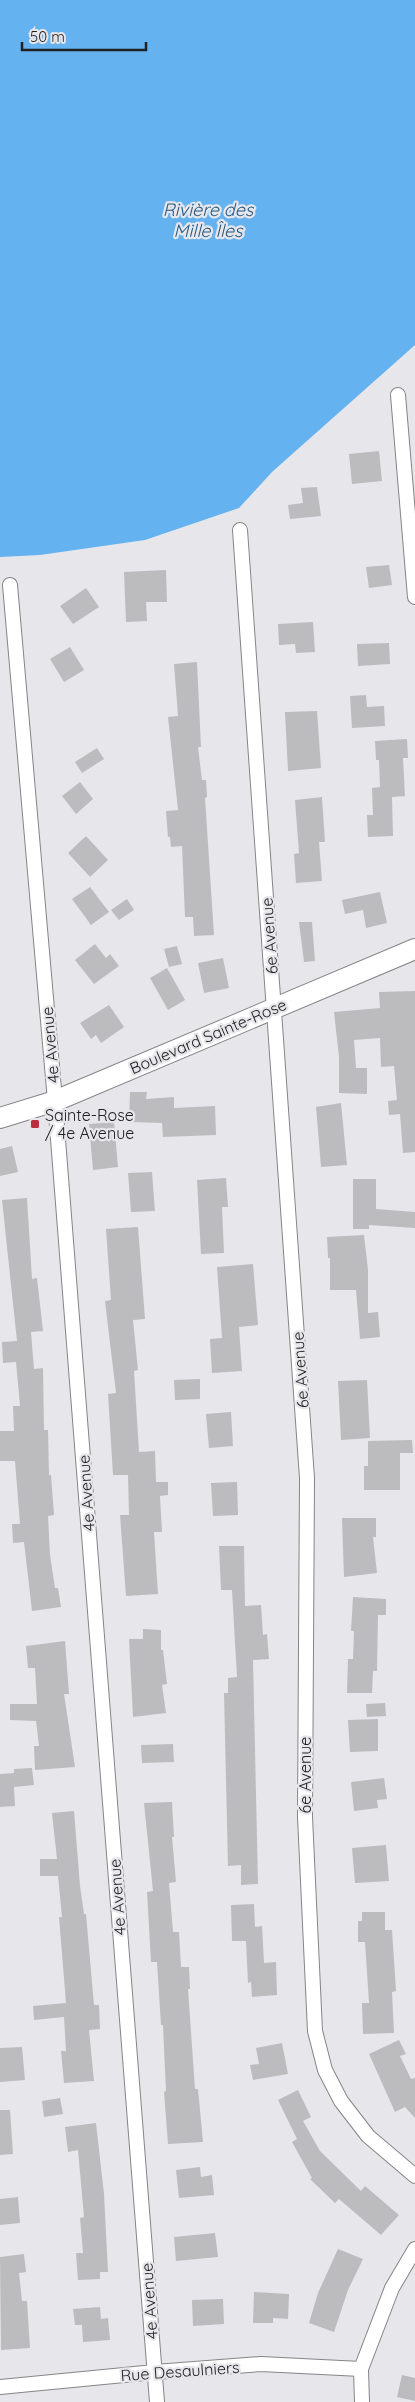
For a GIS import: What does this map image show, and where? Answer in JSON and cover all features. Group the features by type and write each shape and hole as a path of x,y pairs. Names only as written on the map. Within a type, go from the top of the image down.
{"street":[{"path":"398,396 415,597"},
{"name":"6e Avenue","path":"240,530 307,1478 305,1817 315,2031 325,2070 341,2101 368,2136 415,2176"},
{"name":"4e Avenue","path":"10,585 55,1101 157,2402"},
{"name":"Boulevard Sainte-Rose","path":"0,1118 55,1101 415,949"},
{"path":"362,2402 360,2368 392,2288 415,2249"},
{"name":"Rue Desaulniers","path":"0,2387 261,2364 360,2368"}],"water":[{"name":"Rivière des Mille Îles","path":"0,0 415,0 415,345 272,472 239,508 145,540 40,555 0,557"}],"building":[{"path":"379,451 382,481 352,484 349,454"},
{"path":"317,487 321,516 290,519 288,505 303,503 301,488"},
{"path":"389,565 392,585 369,588 366,567"},
{"path":"166,570 167,602 146,602 147,621 126,622 124,572"},
{"path":"86,588 99,607 73,624 60,606"},
{"path":"313,622 315,652 296,653 295,644 279,645 278,624"},
{"path":"389,643 390,664 358,666 357,644"},
{"path":"70,647 84,670 64,682 50,659"},
{"path":"197,662 201,747 198,747 202,780 206,780 207,797 205,798 214,935 194,936 193,917 185,917 182,846 171,847 170,837 168,837 166,811 178,810 168,717 178,716 174,664"},
{"path":"366,695 367,707 384,706 385,726 352,728 350,696"},
{"path":"317,711 321,768 288,771 285,712"},
{"path":"407,739 408,758 403,758 405,796 392,797 393,836 368,837 367,815 373,815 372,788 380,787 379,760 376,760 375,741"},
{"path":"97,748 104,759 82,773 75,762"},
{"path":"80,782 93,799 76,814 62,796"},
{"path":"322,797 325,842 319,842 322,881 296,883 294,854 299,853 295,800"},
{"path":"86,836 108,860 90,877 68,853"},
{"path":"90,887 109,912 91,925 72,899"},
{"path":"380,892 387,923 366,928 363,910 345,914 342,900"},
{"path":"127,899 134,910 119,920 111,910"},
{"path":"299,922 312,922 315,961 304,962"},
{"path":"95,944 106,958 110,954 119,966 94,984 75,960"},
{"path":"177,946 182,964 169,967 164,949"},
{"path":"223,958 229,988 204,993 198,963"},
{"path":"167,968 185,1000 168,1010 150,978"},
{"path":"415,991 415,1152 403,1153 400,1114 389,1115 388,1101 397,1100 394,1066 381,1067 380,1038 354,1040 356,1068 367,1068 367,1094 339,1093 339,1057 334,1012 380,1008 379,992"},
{"path":"109,1005 124,1027 101,1043 96,1035 91,1039 80,1023"},
{"path":"130,1092 147,1092 146,1099 174,1097 174,1108 215,1106 216,1135 163,1137 162,1123 129,1122"},
{"path":"341,1103 347,1165 321,1167 316,1107"},
{"path":"114,1122 118,1167 93,1170 89,1124"},
{"path":"12,1146 18,1172 0,1176 0,1149"},
{"path":"152,1172 155,1211 131,1212 128,1173"},
{"path":"226,1178 228,1207 222,1207 224,1253 201,1254 197,1180"},
{"path":"353,1179 376,1179 376,1209 415,1212 415,1228 369,1225 369,1229 353,1229"},
{"path":"27,1198 32,1279 37,1278 43,1331 31,1332 34,1369 43,1368 44,1430 48,1430 49,1475 51,1475 54,1515 48,1516 50,1555 55,1588 58,1588 61,1607 32,1611 24,1542 13,1543 12,1524 20,1524 15,1461 0,1461 0,1431 14,1431 13,1406 20,1406 16,1362 3,1363 2,1342 17,1341 2,1200"},
{"path":"138,1227 145,1319 133,1320 138,1370 134,1371 139,1452 155,1451 156,1482 168,1482 168,1495 160,1496 162,1532 154,1532 158,1594 126,1596 120,1515 129,1515 128,1475 113,1475 108,1394 116,1393 105,1301 111,1300 106,1229"},
{"path":"364,1235 368,1270 368,1313 378,1312 380,1337 360,1339 356,1290 330,1290 330,1258 328,1258 327,1237"},
{"path":"253,1264 258,1325 239,1327 242,1371 212,1373 210,1339 222,1338 217,1267"},
{"path":"200,1379 200,1399 175,1400 174,1380"},
{"path":"367,1380 370,1438 341,1440 338,1381"},
{"path":"231,1412 233,1446 209,1448 206,1414"},
{"path":"412,1440 413,1453 400,1453 400,1490 364,1490 364,1466 368,1466 368,1441"},
{"path":"237,1482 238,1515 213,1516 211,1483"},
{"path":"342,1518 376,1518 376,1537 373,1537 377,1573 344,1577"},
{"path":"219,1546 244,1546 245,1606 261,1605 263,1635 267,1634 269,1659 253,1660 258,1884 241,1885 241,1865 228,1866 224,1693 228,1693 228,1678 237,1677 232,1590 221,1590"},
{"path":"353,1597 386,1599 386,1615 378,1615 377,1671 373,1671 372,1693 347,1693 348,1659 353,1659 354,1631 351,1631"},
{"path":"143,1629 161,1630 161,1650 163,1650 167,1684 162,1685 166,1713 133,1717 129,1639 143,1639"},
{"path":"65,1641 69,1694 64,1694 75,1767 35,1770 34,1746 39,1746 36,1721 10,1720 10,1704 37,1704 35,1668 28,1668 26,1646"},
{"path":"385,1703 386,1716 367,1717 366,1704"},
{"path":"378,1719 378,1751 350,1752 348,1720"},
{"path":"173,1744 174,1762 142,1763 141,1745"},
{"path":"32,1768 34,1785 14,1787 15,1806 0,1807 0,1774 14,1773 14,1769"},
{"path":"384,1778 387,1799 377,1800 378,1808 354,1811 351,1782"},
{"path":"172,1802 174,1837 172,1837 176,1882 169,1883 173,1932 179,1932 181,1967 189,1967 190,1989 188,1989 195,2089 198,2089 203,2142 168,2144 164,2092 166,2091 163,2025 161,2025 157,1962 151,1962 147,1892 153,1891 144,1803"},
{"path":"74,1811 80,1886 84,1914 86,1914 94,2005 99,2005 100,2029 89,2030 94,2081 64,2083 61,2051 66,2051 64,2017 34,2020 33,2006 66,2003 59,1917 62,1917 58,1876 40,1876 40,1859 57,1859 52,1813"},
{"path":"386,1845 389,1881 355,1883 352,1848"},
{"path":"254,1904 255,1927 262,1926 264,1963 276,1962 277,1995 252,1997 251,1982 248,1983 246,1941 232,1941 231,1905"},
{"path":"362,1912 385,1912 385,1930 392,1930 396,1991 392,1992 394,2033 363,2034 362,2003 369,2003 365,1942 358,1942 358,1921 362,1921"},
{"path":"399,2040 406,2054 400,2056 411,2079 415,2078 415,2118 405,2107 395,2112 369,2054"},
{"path":"282,2043 288,2074 253,2080 250,2065 259,2064 256,2048"},
{"path":"22,2047 25,2080 0,2082 0,2048"},
{"path":"298,2090 311,2117 303,2121 320,2151 361,2191 365,2186 399,2215 381,2235 339,2199 335,2203 310,2179 312,2178 292,2142 297,2139 278,2100"},
{"path":"60,2098 63,2114 44,2117 42,2101"},
{"path":"0,2110 10,2110 13,2154 0,2155"},
{"path":"96,2123 104,2194 108,2272 100,2272 100,2279 78,2280 76,2253 83,2253 80,2218 84,2217 78,2150 68,2152 65,2127"},
{"path":"200,2167 201,2177 212,2175 214,2195 179,2198 176,2170"},
{"path":"18,2197 20,2223 0,2225 0,2199"},
{"path":"215,2233 218,2257 176,2261 174,2237"},
{"path":"338,2249 363,2259 348,2290 334,2332 309,2323 318,2293"},
{"path":"24,2254 26,2272 19,2273 22,2301 27,2301 30,2348 1,2350 0,2257"},
{"path":"254,2292 289,2294 288,2319 273,2318 273,2323 253,2323"},
{"path":"223,2299 224,2324 193,2326 192,2300"},
{"path":"100,2307 101,2319 108,2318 110,2340 83,2342 82,2325 75,2325 73,2309"},
{"path":"402,2375 415,2378 415,2401 397,2397"}],"place":[{"name":"Sainte-Rose / 4e Avenue","path":"35,1124"}]}
